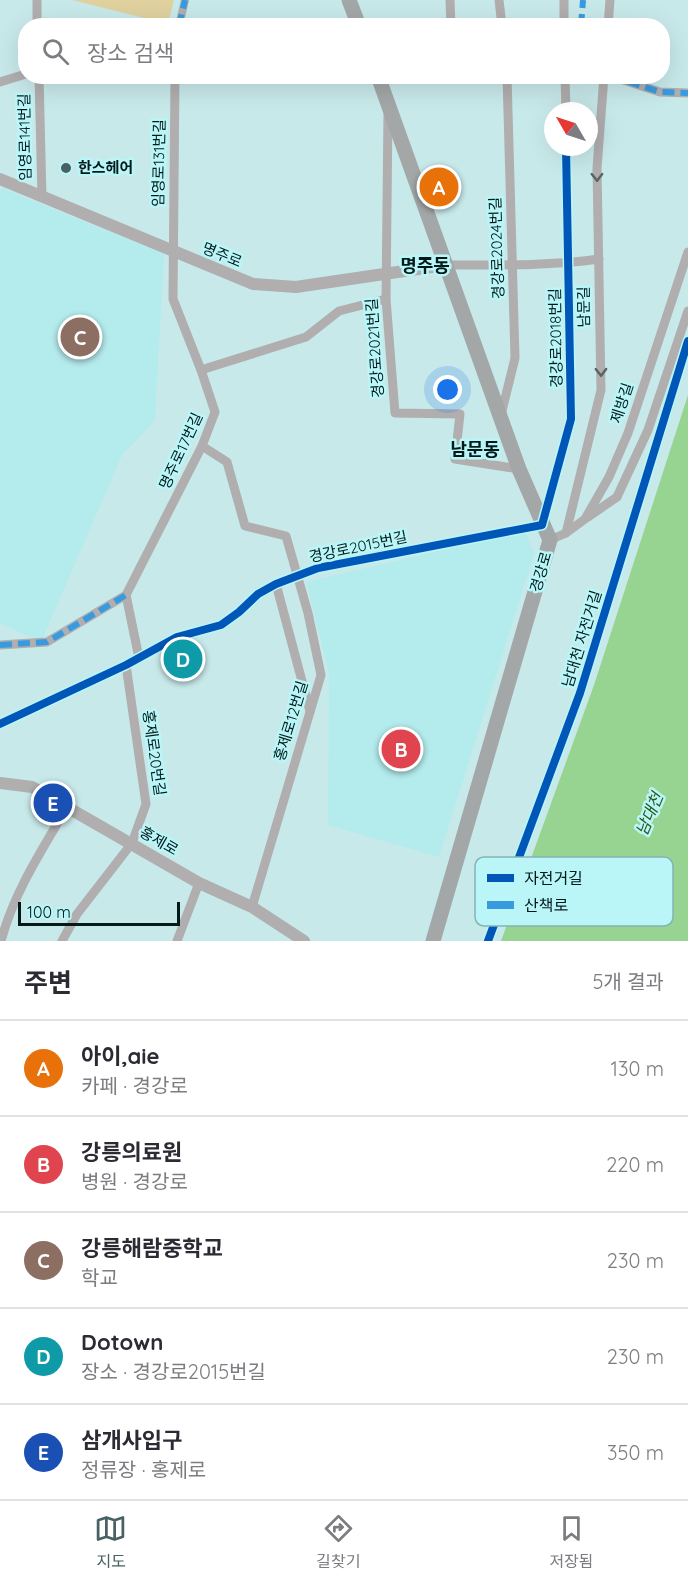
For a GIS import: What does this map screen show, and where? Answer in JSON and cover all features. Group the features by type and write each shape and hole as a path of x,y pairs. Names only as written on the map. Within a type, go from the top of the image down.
{"main road":[{"path":"349,0 356,18"},
{"name":"경강로","path":"380,84 519,469 550,540 434,941"}],"street":[{"path":"37,0 38,18"},
{"path":"181,18 185,0"},
{"path":"450,0 451,18"},
{"path":"499,0 501,18"},
{"path":"564,0 564,18"},
{"path":"609,18 610,0"},
{"path":"0,82 18,76"},
{"name":"임영로141번길","path":"39,84 42,197"},
{"name":"임영로131번길","path":"173,251 175,84"},
{"name":"경강로2024번길","path":"500,417 515,358 507,84"},
{"path":"565,84 566,102"},
{"name":"남문길","path":"566,533 601,390 597,168 603,84"},
{"path":"636,84 660,92 688,93"},
{"name":"경강로2021번길","path":"388,107 386,300 395,413 460,414 454,459 519,469"},
{"name":"경강로2018번길","path":"542,525 571,419 566,156"},
{"name":"명주로","path":"0,179 253,284 296,286 445,265"},
{"name":"명주로17번길","path":"126,595 202,446 215,412 201,370 172,299 173,251"},
{"name":"제방길","path":"550,540 566,533 585,519 609,477 628,433 688,252"},
{"path":"445,265 513,266 599,259"},
{"path":"201,370 306,338 339,311 386,300"},
{"path":"585,519 617,497 648,430 688,311"},
{"name":"홍제로12번길","path":"202,446 227,462 245,526 286,536 308,613 321,675 252,908"},
{"name":"경강로2015번길","path":"0,724 126,666 177,637 221,625 258,594 297,575 318,568 542,525"},
{"path":"276,584 310,711"},
{"path":"0,645 47,642 126,595 139,658"},
{"name":"홍제로20번길","path":"62,941 77,914 132,843 146,804 126,666"},
{"name":"홍제로","path":"0,783 32,787 199,883 252,908 299,940"},
{"path":"1,941 8,915 21,887 67,807"},
{"path":"177,941 199,883"}],"shaded area":[{"path":"72,0 174,0 170,18 144,18"},
{"path":"2,188 164,254 155,421 122,455 41,642 0,623 0,193"},
{"path":"525,531 534,554 439,857 328,825 329,674 306,582"}],"water":[{"name":"남대천","path":"688,395 688,941 501,941 506,926 673,926 673,857 532,857 594,685"}],"marked path":[{"path":"181,18 185,0"},
{"path":"582,18 583,0"},
{"path":"636,84 660,92 688,93"},
{"path":"0,645 47,642 126,595"}],"cycle path":[{"path":"0,724 126,665 177,637 221,625 258,594 276,584 318,568 542,525 571,419 566,156"},
{"name":"남대천 자전거길","path":"519,857 580,693 688,341"},
{"name":"남대천 자전거길","path":"488,941 494,926"}],"place":[{"name":"한스헤어","path":"66,168"},
{"name":"아이,aie","path":"439,187"},
{"name":"강릉해람중학교","path":"80,337"},
{"name":"Dotown","path":"183,659"},
{"name":"강릉의료원","path":"401,749"},
{"name":"삼개사입구","path":"53,803"}],"district":[{"name":"명주동","path":"425,266"},
{"name":"남문동","path":"475,450"}]}
